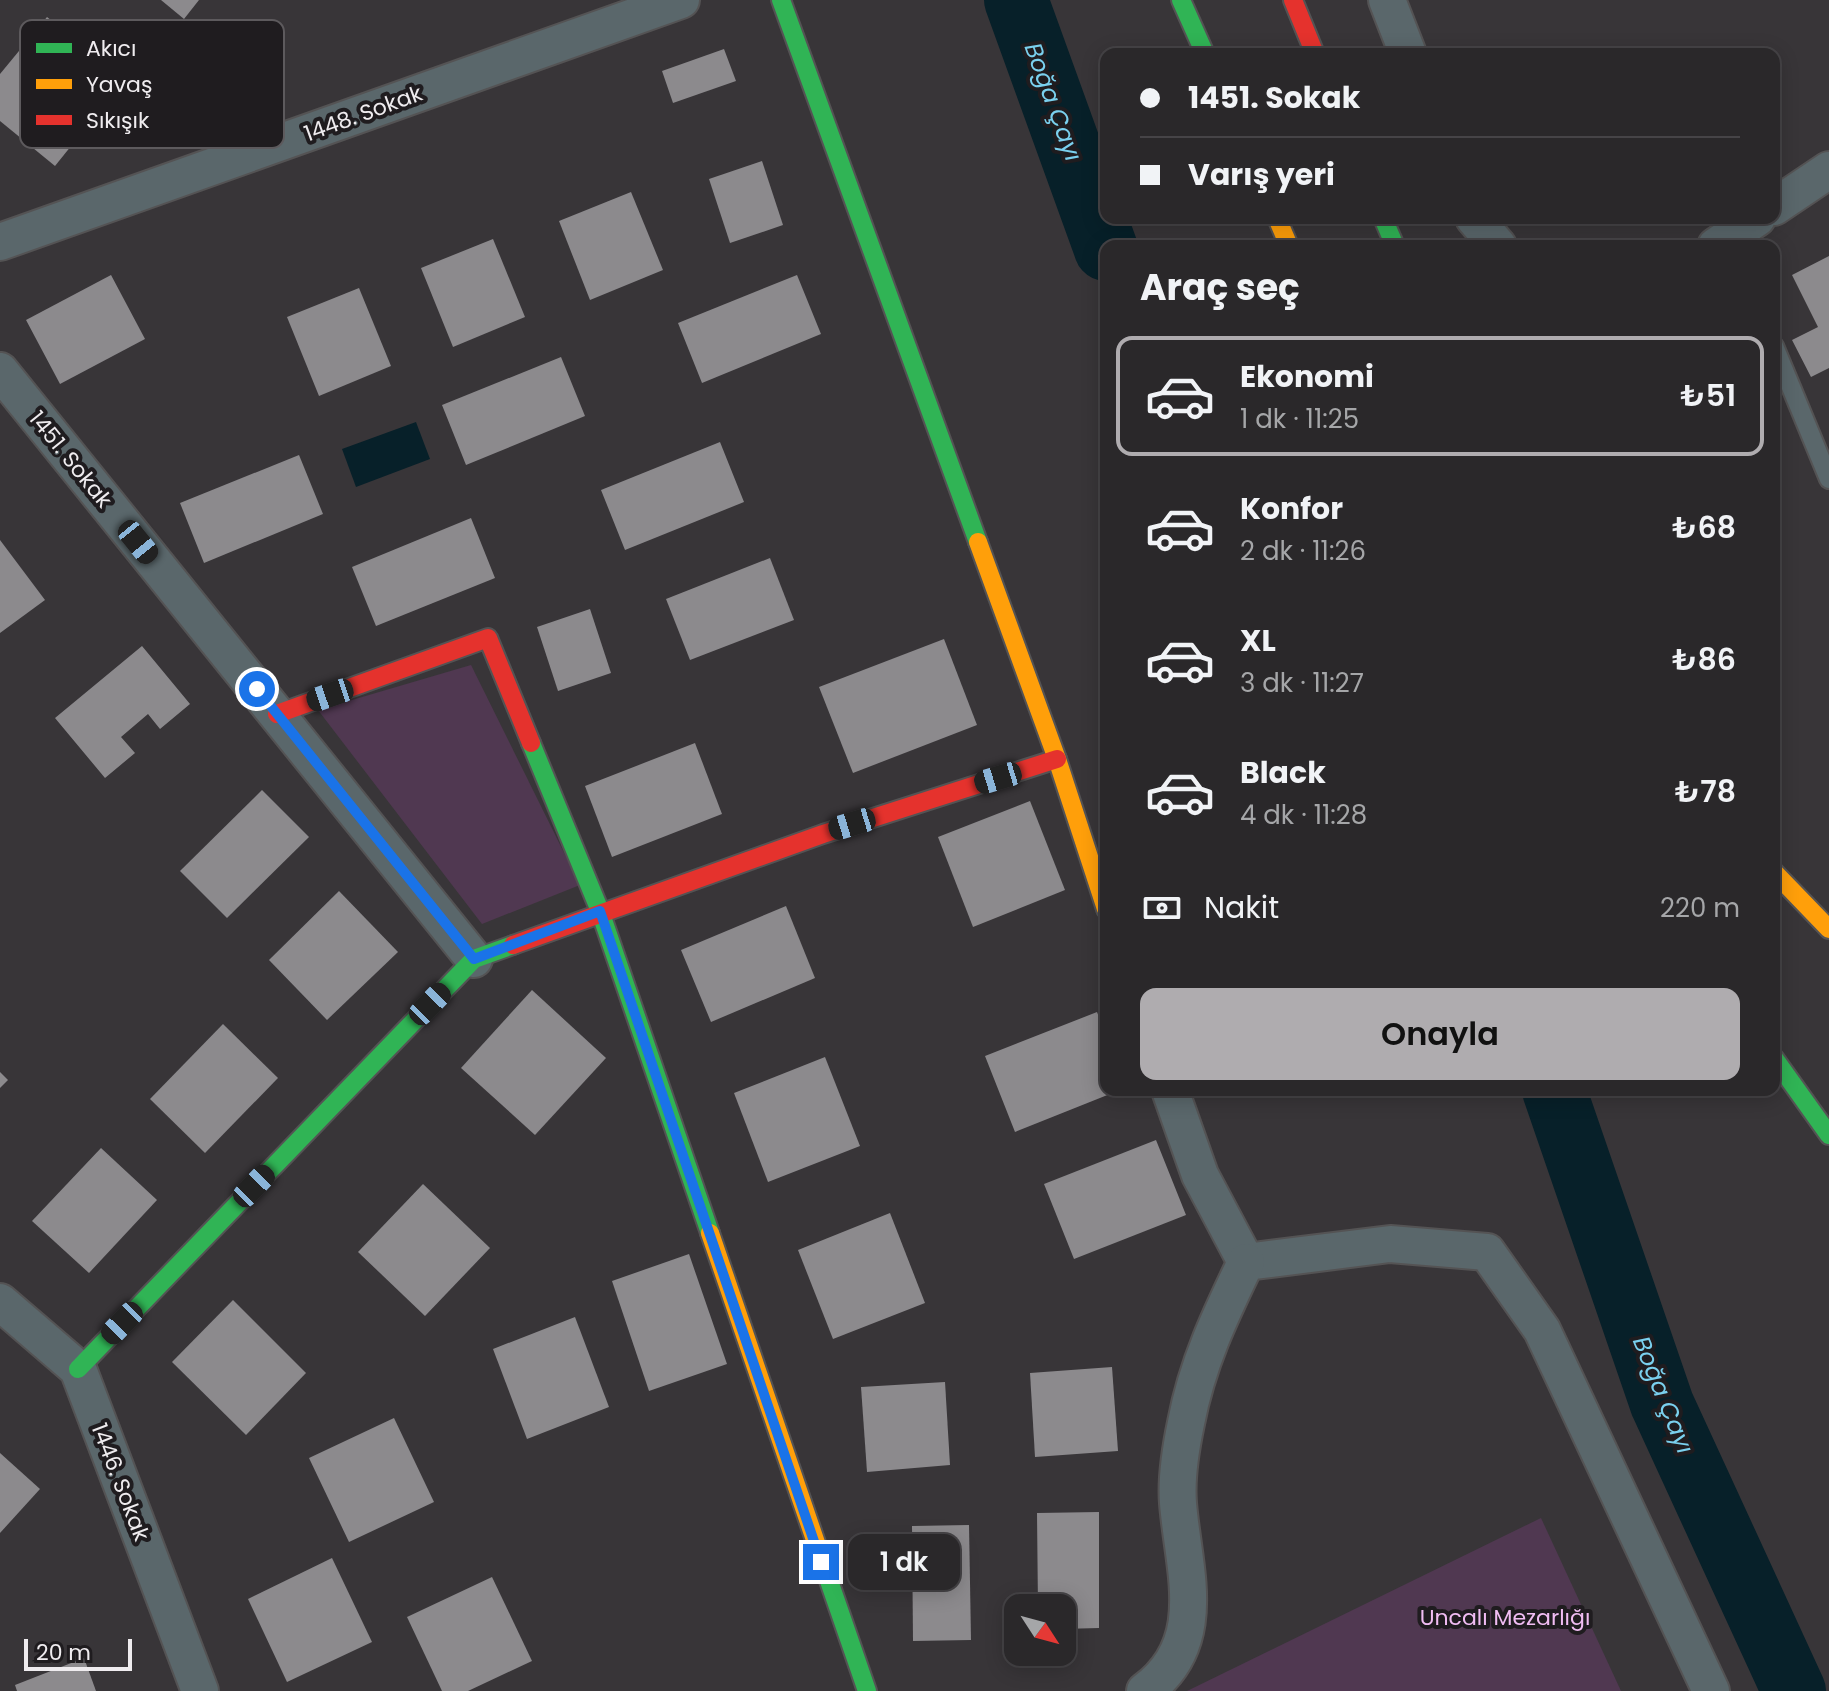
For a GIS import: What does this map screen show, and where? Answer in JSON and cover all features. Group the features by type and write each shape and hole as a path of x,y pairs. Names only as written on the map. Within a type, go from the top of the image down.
{"main road":[{"path":"781,0 1057,759 1100,891"},
{"path":"1181,0 1202,48"},
{"path":"1293,0 1313,48"},
{"path":"277,714 488,638 600,911 867,1691"},
{"path":"78,1369 474,959 600,911 823,834 1057,759"},
{"path":"1780,878 1829,929"},
{"path":"1780,1066 1829,1135"}],"street":[{"name":"1448. Sokak","path":"284,141 681,0"},
{"path":"1387,0 1406,48"},
{"name":"1448. Sokak","path":"0,242 265,148"},
{"path":"1780,203 1829,170"},
{"path":"1479,224 1493,240"},
{"name":"1451. Sokak","path":"0,371 474,959"},
{"path":"1172,1096 1200,1175 1246,1262"},
{"path":"1246,1262 1390,1244 1487,1252 1542,1330 1711,1691"},
{"path":"1145,1691 1165,1673 1187,1625 1191,1604 1178,1499 1186,1424 1205,1346 1246,1262"},
{"name":"1446. Sokak","path":"0,1302 78,1369 200,1691"}],"lane":[{"path":"1780,361 1829,479"}],"green space":[{"path":"471,665 580,885 482,924 318,710"},
{"name":"Uncalı Mezarlığı","path":"1541,1518 1621,1691 1187,1691"}],"water":[{"path":"416,422 430,459 356,487 342,449"}],"building":[{"path":"161,0 199,0 184,19"},
{"path":"724,49 736,81 673,103 662,71"},
{"path":"20,50 20,137 0,121 0,74"},
{"path":"33,148 69,148 55,166"},
{"path":"762,161 783,225 730,243 709,179"},
{"path":"631,192 663,270 590,300 559,221"},
{"path":"493,239 525,317 453,347 421,268"},
{"path":"1829,256 1829,368 1811,377 1792,340 1818,327 1792,275"},
{"path":"111,275 145,339 60,384 26,320"},
{"path":"797,275 821,334 702,383 678,323"},
{"path":"359,288 391,366 319,396 287,317"},
{"path":"561,357 585,416 466,465 442,405"},
{"path":"720,442 744,502 625,550 601,490"},
{"path":"299,455 323,514 204,563 180,503"},
{"path":"471,518 495,578 376,626 352,567"},
{"path":"0,540 45,600 0,633"},
{"path":"770,558 794,620 690,660 666,599"},
{"path":"590,609 611,673 558,691 537,627"},
{"path":"944,639 977,725 853,773 819,687"},
{"path":"142,646 190,704 160,729 148,714 121,737 135,753 105,778 55,718"},
{"path":"695,743 722,814 612,857 585,786"},
{"path":"262,790 309,837 227,918 180,871"},
{"path":"1030,801 1065,890 973,927 938,837"},
{"path":"339,891 398,952 327,1020 269,960"},
{"path":"786,906 815,978 711,1022 681,950"},
{"path":"532,990 606,1058 535,1135 461,1068"},
{"path":"1097,1012 1100,1020 1100,1096 1105,1096 1015,1132 985,1056"},
{"path":"223,1024 278,1078 205,1153 150,1099"},
{"path":"825,1057 860,1146 768,1182 734,1093"},
{"path":"0,1072 8,1080 0,1088"},
{"path":"1156,1140 1186,1215 1074,1259 1044,1184"},
{"path":"101,1148 157,1200 89,1273 32,1221"},
{"path":"423,1184 490,1248 425,1316 358,1252"},
{"path":"890,1213 925,1303 833,1339 798,1250"},
{"path":"689,1254 727,1364 649,1391 612,1281"},
{"path":"233,1300 306,1373 246,1435 172,1362"},
{"path":"575,1317 609,1407 527,1439 493,1349"},
{"path":"1112,1367 1118,1451 1035,1457 1030,1373"},
{"path":"945,1382 950,1465 867,1472 861,1387"},
{"path":"394,1418 434,1502 349,1542 309,1458"},
{"path":"0,1453 40,1489 0,1533"},
{"path":"1099,1512 1099,1628 1076,1629 1076,1594 1038,1594 1037,1513"},
{"path":"969,1525 971,1640 913,1641 912,1526"},
{"path":"332,1558 372,1642 287,1682 248,1599"},
{"path":"492,1577 532,1661 468,1691 442,1691 407,1617"},
{"path":"84,1658 96,1691 17,1691 15,1685"}],"waterway":[{"name":"Boğa Çayı","path":"1016,0 1103,240"},
{"name":"Boğa Çayı","path":"1556,1096 1662,1404 1794,1691"}],"traffic: fast":[{"path":"781,0 978,542"},
{"path":"1181,0 1202,48"},
{"path":"1386,224 1392,240"},
{"path":"531,743 600,911 710,1233"},
{"path":"78,1369 474,959 513,945"},
{"path":"1780,1066 1829,1135"},
{"path":"827,1575 867,1691"}],"traffic: slow":[{"path":"1280,224 1286,240"},
{"path":"978,542 1057,759 1100,891"},
{"path":"1780,878 1829,929"},
{"path":"710,1233 827,1575"}],"traffic: jam":[{"path":"1293,0 1313,48"},
{"path":"277,714 488,638 531,743"},
{"path":"513,945 823,834 1057,759"}],"route":[{"path":"257,689 474,959 600,911 821,1562"}]}
